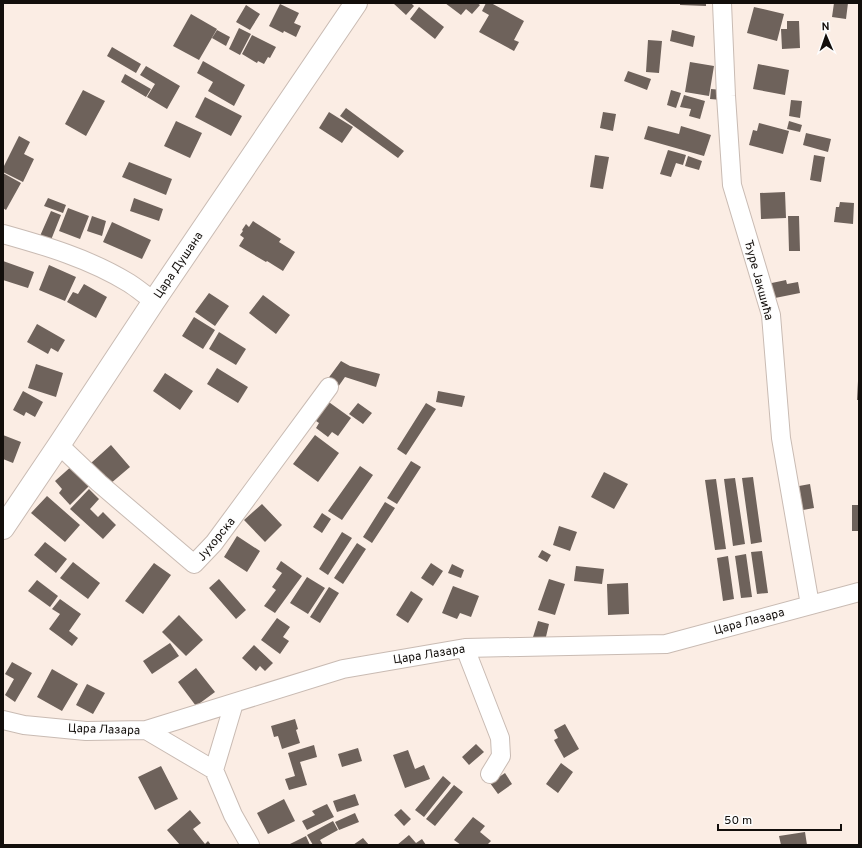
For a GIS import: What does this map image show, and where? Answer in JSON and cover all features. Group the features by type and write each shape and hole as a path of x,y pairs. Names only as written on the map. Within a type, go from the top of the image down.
{"main road":[{"name":"Цара Душана","path":"3,528 154,301 356,3"}],"street":[{"name":"Ђуре Јакшића","path":"722,3 732,185 771,316 781,438 810,605"},
{"path":"3,234 61,251 83,260 129,283 154,301"},
{"name":"Јухорска","path":"59,445 99,483 194,564 214,543 329,387"},
{"name":"Цара Лазара","path":"3,720 24,725 86,731 146,730 343,669 465,648 666,644 859,592"},
{"path":"465,648 500,738 501,756 490,774"},
{"path":"214,770 234,703"},
{"path":"146,730 214,770 233,815 250,845"}],"building":[{"path":"393,3 411,3 414,6 406,15"},
{"path":"445,3 477,3 480,5 472,14 466,9 461,15"},
{"path":"486,3 491,3 524,21 514,40 519,42 514,51 479,32 489,15 482,11"},
{"path":"680,3 706,3 706,6 680,5"},
{"path":"834,3 848,3 846,19 832,17"},
{"path":"280,4 299,13 294,23 301,26 296,37 284,31 283,33 269,26"},
{"path":"246,5 260,14 250,30 236,22"},
{"path":"419,7 444,27 435,39 410,19"},
{"path":"754,7 784,14 777,41 747,33"},
{"path":"191,14 217,29 199,60 173,46"},
{"path":"787,21 799,21 800,48 782,49 781,29 787,29"},
{"path":"239,28 251,34 240,55 229,49"},
{"path":"217,30 230,37 226,46 212,38"},
{"path":"672,30 695,36 693,47 670,41"},
{"path":"252,35 276,47 270,58 268,57 264,64 258,61 257,63 242,54"},
{"path":"648,40 662,41 659,73 646,72"},
{"path":"112,47 141,64 136,73 107,56"},
{"path":"203,61 245,85 234,106 208,91 213,82 197,73"},
{"path":"690,62 714,66 709,96 685,92"},
{"path":"758,64 789,70 785,95 753,89"},
{"path":"146,66 180,86 167,109 147,97 155,84 140,75"},
{"path":"628,71 651,79 647,90 624,81"},
{"path":"125,74 151,89 146,97 121,82"},
{"path":"711,89 723,90 722,100 710,99"},
{"path":"83,90 105,101 86,136 65,124"},
{"path":"671,90 681,93 676,108 667,105"},
{"path":"684,95 705,101 700,119 689,116 691,109 680,107"},
{"path":"205,97 242,116 231,136 195,117"},
{"path":"791,100 802,101 800,118 789,116"},
{"path":"346,108 404,151 398,158 340,116"},
{"path":"329,112 353,127 342,143 319,128"},
{"path":"603,112 616,114 613,131 600,128"},
{"path":"176,121 202,133 190,158 164,146"},
{"path":"789,121 802,125 800,132 787,129"},
{"path":"759,123 789,131 783,154 749,145 753,130 757,131"},
{"path":"648,126 679,134 681,126 711,135 704,156 644,139"},
{"path":"806,133 831,139 828,152 803,145"},
{"path":"19,136 30,142 24,154 34,159 23,182 3,172 3,168"},
{"path":"668,150 686,155 683,165 676,163 671,177 660,174"},
{"path":"595,155 609,157 603,189 590,187"},
{"path":"814,155 825,157 821,182 810,180"},
{"path":"688,156 702,161 699,170 685,166"},
{"path":"129,162 172,179 166,195 122,177"},
{"path":"3,173 21,183 6,210 3,208"},
{"path":"785,192 786,218 761,219 760,193"},
{"path":"48,198 66,205 63,213 44,206"},
{"path":"134,198 163,209 159,221 130,211"},
{"path":"840,202 854,203 853,224 834,222 836,207 839,207"},
{"path":"68,208 89,216 80,239 59,231"},
{"path":"51,211 61,215 51,240 40,236"},
{"path":"92,216 106,221 102,236 87,231"},
{"path":"788,216 799,216 800,251 789,251"},
{"path":"253,221 281,239 279,242 295,252 283,271 239,246 244,238 240,235 243,231 242,230 246,224 249,227"},
{"path":"112,222 151,240 142,259 103,242"},
{"path":"3,261 34,272 28,288 3,280"},
{"path":"49,265 76,277 65,301 39,290"},
{"path":"786,280 787,284 798,282 800,293 770,299 767,284"},
{"path":"84,284 107,297 96,318 67,302 73,292 78,294"},
{"path":"209,293 229,306 215,326 195,312"},
{"path":"263,295 290,315 276,334 249,313"},
{"path":"194,317 215,330 203,349 182,336"},
{"path":"37,324 65,340 58,352 51,348 48,354 27,342"},
{"path":"219,332 246,349 236,365 209,349"},
{"path":"341,361 350,366 380,374 376,387 345,377 338,387 327,380"},
{"path":"36,364 63,373 56,397 28,388"},
{"path":"217,368 248,387 238,403 207,384"},
{"path":"165,373 193,391 180,410 153,391"},
{"path":"858,381 859,400 857,400"},
{"path":"23,391 43,402 35,417 26,412 24,416 13,410"},
{"path":"438,391 465,396 462,407 436,402"},
{"path":"326,400 351,418 338,436 332,432 328,437 316,428 319,423 313,419"},
{"path":"358,403 372,413 363,424 349,414"},
{"path":"426,403 436,409 406,455 397,449"},
{"path":"3,435 21,442 13,463 3,459"},
{"path":"315,435 339,453 318,482 293,464"},
{"path":"111,445 130,467 110,484 91,463"},
{"path":"411,461 421,467 397,504 387,498"},
{"path":"74,464 92,483 70,505 59,493 62,489 55,481"},
{"path":"360,466 373,475 342,520 328,511"},
{"path":"604,472 628,484 614,509 591,497"},
{"path":"753,477 762,542 751,544 742,478"},
{"path":"735,478 745,544 733,546 724,479"},
{"path":"716,479 726,549 715,550 705,480"},
{"path":"810,484 814,508 803,510 799,486"},
{"path":"89,489 99,499 90,509 98,517 103,512 116,525 103,539 70,509"},
{"path":"47,496 80,525 65,542 31,513"},
{"path":"385,502 395,508 372,543 363,537"},
{"path":"262,504 282,525 265,542 244,520"},
{"path":"852,505 859,505 859,531 852,531"},
{"path":"322,513 331,519 322,533 313,527"},
{"path":"559,526 577,532 570,551 553,545"},
{"path":"342,532 352,538 328,575 319,569"},
{"path":"237,536 260,551 247,572 224,557"},
{"path":"45,542 67,559 56,573 34,555"},
{"path":"357,543 366,549 343,584 334,578"},
{"path":"542,550 551,555 547,562 538,557"},
{"path":"762,551 768,593 757,594 751,552"},
{"path":"746,554 752,597 741,598 735,556"},
{"path":"728,556 734,599 723,601 717,558"},
{"path":"281,561 302,576 275,613 264,606 276,590 272,587 282,573 276,569"},
{"path":"73,562 100,583 88,599 60,578"},
{"path":"154,563 171,575 143,614 125,601"},
{"path":"431,563 443,571 433,586 421,578"},
{"path":"452,564 464,570 461,578 448,573"},
{"path":"576,566 604,569 602,584 574,581"},
{"path":"307,577 325,588 308,614 290,603"},
{"path":"219,579 246,610 236,619 209,588"},
{"path":"549,579 565,584 555,615 538,610"},
{"path":"37,580 58,596 50,607 28,591"},
{"path":"628,583 629,614 608,615 607,584"},
{"path":"453,586 479,596 471,617 460,613 457,619 442,613"},
{"path":"329,587 339,593 320,623 310,617"},
{"path":"411,591 423,599 408,623 396,615"},
{"path":"60,599 81,614 69,631 78,638 72,646 49,629 60,614 52,609"},
{"path":"179,615 203,640 186,656 162,632"},
{"path":"277,618 290,627 283,637 289,641 280,654 261,640"},
{"path":"538,621 549,624 545,641 533,637"},
{"path":"170,643 179,656 152,674 143,661"},
{"path":"254,645 273,663 265,671 260,666 256,671 242,658"},
{"path":"12,662 32,673 15,702 5,695 14,679 5,674"},
{"path":"196,668 215,692 196,706 178,682"},
{"path":"52,669 78,684 62,711 37,697"},
{"path":"87,684 105,693 93,714 76,705"},
{"path":"295,719 298,729 296,730 300,743 282,749 278,736 274,737 271,726"},
{"path":"565,724 579,749 564,758 554,740 558,738 554,730"},
{"path":"476,744 484,752 469,765 462,757"},
{"path":"314,745 317,757 300,762 307,785 289,790 285,779 295,776 288,753"},
{"path":"358,748 362,761 342,767 338,754"},
{"path":"408,750 415,769 424,765 430,779 405,788 393,755"},
{"path":"561,763 573,772 558,793 546,784"},
{"path":"161,766 178,799 155,810 138,777"},
{"path":"505,773 512,784 498,794 490,783"},
{"path":"443,776 451,783 424,817 415,810"},
{"path":"454,785 463,792 435,826 426,819"},
{"path":"355,794 359,805 337,812 333,801"},
{"path":"284,799 295,821 268,834 257,813"},
{"path":"327,804 334,817 307,830 302,821 315,815 312,811"},
{"path":"401,809 411,819 404,826 394,815"},
{"path":"190,810 201,823 193,829 205,844 208,841 211,845 180,845 167,830"},
{"path":"355,813 359,822 339,830 335,822"},
{"path":"473,817 485,826 480,832 491,841 487,845 461,845 454,840"},
{"path":"333,821 338,830 320,840 323,845 313,845 307,835"},
{"path":"805,832 807,845 781,845 779,836"},
{"path":"409,835 416,843 422,839 426,845 397,845"},
{"path":"306,836 310,845 288,845"},
{"path":"363,838 369,845 353,845"}]}
